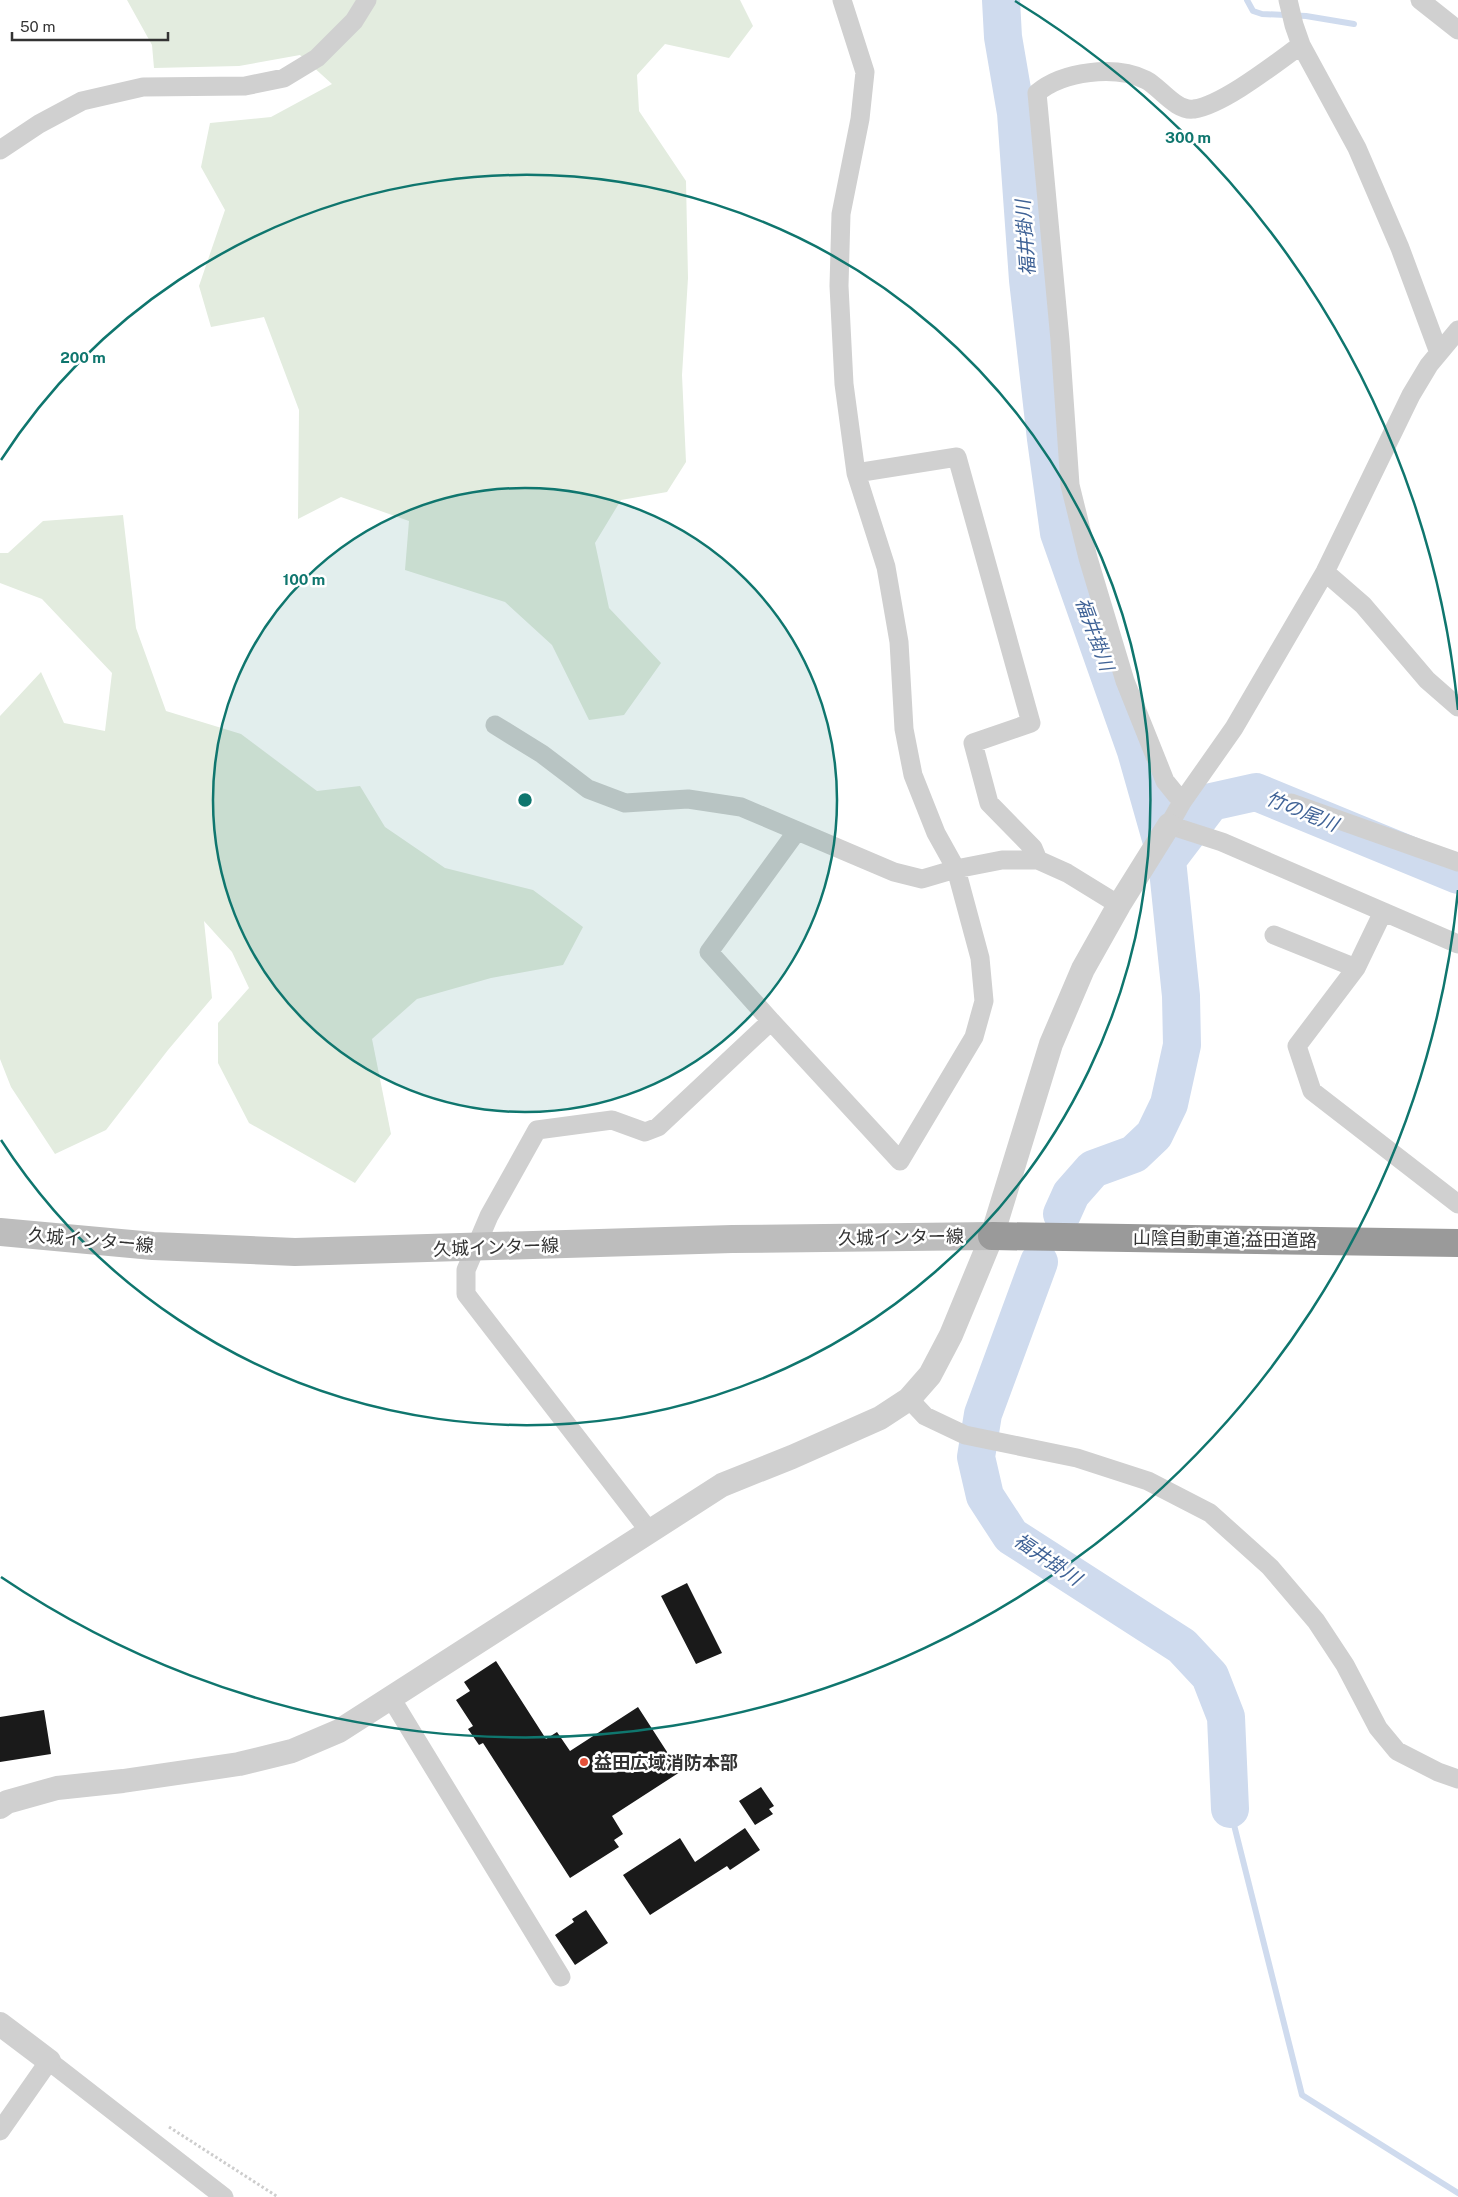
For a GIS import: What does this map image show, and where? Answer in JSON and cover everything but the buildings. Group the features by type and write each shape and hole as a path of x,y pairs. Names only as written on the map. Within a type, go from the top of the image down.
{"highway":[{"name":"山陰自動車道;益田道路","path":"992,1236 1458,1243"}],"main road":[{"name":"久城インター線","path":"0,1232 153,1246 295,1252 732,1240 992,1236"}],"street":[{"path":"0,150 39,124 82,101 143,87 245,86 284,78 317,58 354,21 367,0"},
{"path":"798,831 709,952 770,1021 900,1161 974,1037 984,1001 980,958 956,869 936,833 913,775 904,729 899,642 886,567 856,473 844,384 840,268 841,214 860,119 865,72 842,0"},
{"path":"1288,0 1294,26 1301,44 1357,148 1400,248 1438,353"},
{"path":"1420,0 1458,30"},
{"path":"1182,802 1165,781 1125,681 1088,558 1070,485 1060,340 1037,93 1048,84 1076,74 1120,73 1146,80 1177,104 1192,110 1214,102 1266,70 1301,44"},
{"path":"2,1801 57,1788 123,1781 239,1764 292,1751 339,1731 722,1485 872,1422 909,1398 930,1375 951,1335 992,1236 1051,1044 1083,969 1119,905 1182,802 1234,728 1325,572 1411,396 1438,353 1458,330"},
{"path":"856,473 957,457 1030,723 973,743 989,802 1033,848 1038,860"},
{"path":"1325,572 1363,605 1427,680 1458,707"},
{"path":"495,725 542,754 588,788 625,803 688,799 741,806 894,872 922,879 956,869 1002,860 1038,860 1067,873 1119,905"},
{"path":"1291,803 1458,862"},
{"path":"1169,825 1222,842 1458,944"},
{"path":"1383,912 1356,968 1297,1046 1312,1091 1458,1204"},
{"path":"1274,935 1356,968"},
{"path":"650,1532 466,1294 466,1270 488,1216 537,1130 612,1120 645,1132 658,1127 770,1021"},
{"path":"909,1398 925,1416 965,1435 1086,1461 1148,1481 1210,1513 1270,1567 1316,1621 1345,1665 1378,1728 1397,1751 1438,1772 1458,1779"},
{"path":"391,1698 561,1977"},
{"path":"0,2024 224,2197"},
{"path":"0,2132 49,2061"}],"path":[{"path":"163,2123 278,2197"}],"shaded area":[{"path":"127,0 740,0 753,26 729,58 665,44 637,75 639,111 686,181 688,278 682,375 686,462 667,492 621,500 595,543 609,608 661,663 624,715 589,720 552,645 505,602 405,570 409,521 341,497 298,519 299,410 264,317 211,327 199,286 225,210 201,167 210,123 271,117 332,84 300,55 239,66 154,68 152,45"},
{"path":"123,515 136,628 166,711 241,734 317,791 360,786 385,827 445,868 533,890 583,927 563,965 491,978 417,999 372,1039 391,1134 355,1183 249,1123 218,1063 218,1023 249,988 232,952 204,921 212,998 168,1050 106,1130 55,1154 11,1087 0,1059 0,716 41,672 64,723 105,731 112,673 42,599 0,583 0,553 8,553 43,521"}],"waterway":[{"name":"福井掛川","path":"1001,0 1003,37 1016,113 1028,280 1059,533 1136,751 1167,860 1181,996 1182,1045 1169,1104 1154,1135 1134,1154 1093,1169 1071,1194 1062,1214"},
{"path":"1247,0 1253,11 1262,14 1306,16 1354,24"},
{"name":"竹の尾川","path":"1167,860 1211,802 1256,792 1458,875"},
{"name":"福井掛川","path":"1039,1262 983,1414 976,1457 985,1496 1011,1536 1182,1646 1210,1676 1226,1717 1230,1809"},
{"path":"1230,1809 1302,2095 1458,2193"}],"place":[{"name":"益田広域消防本部","path":"584,1762"}]}
